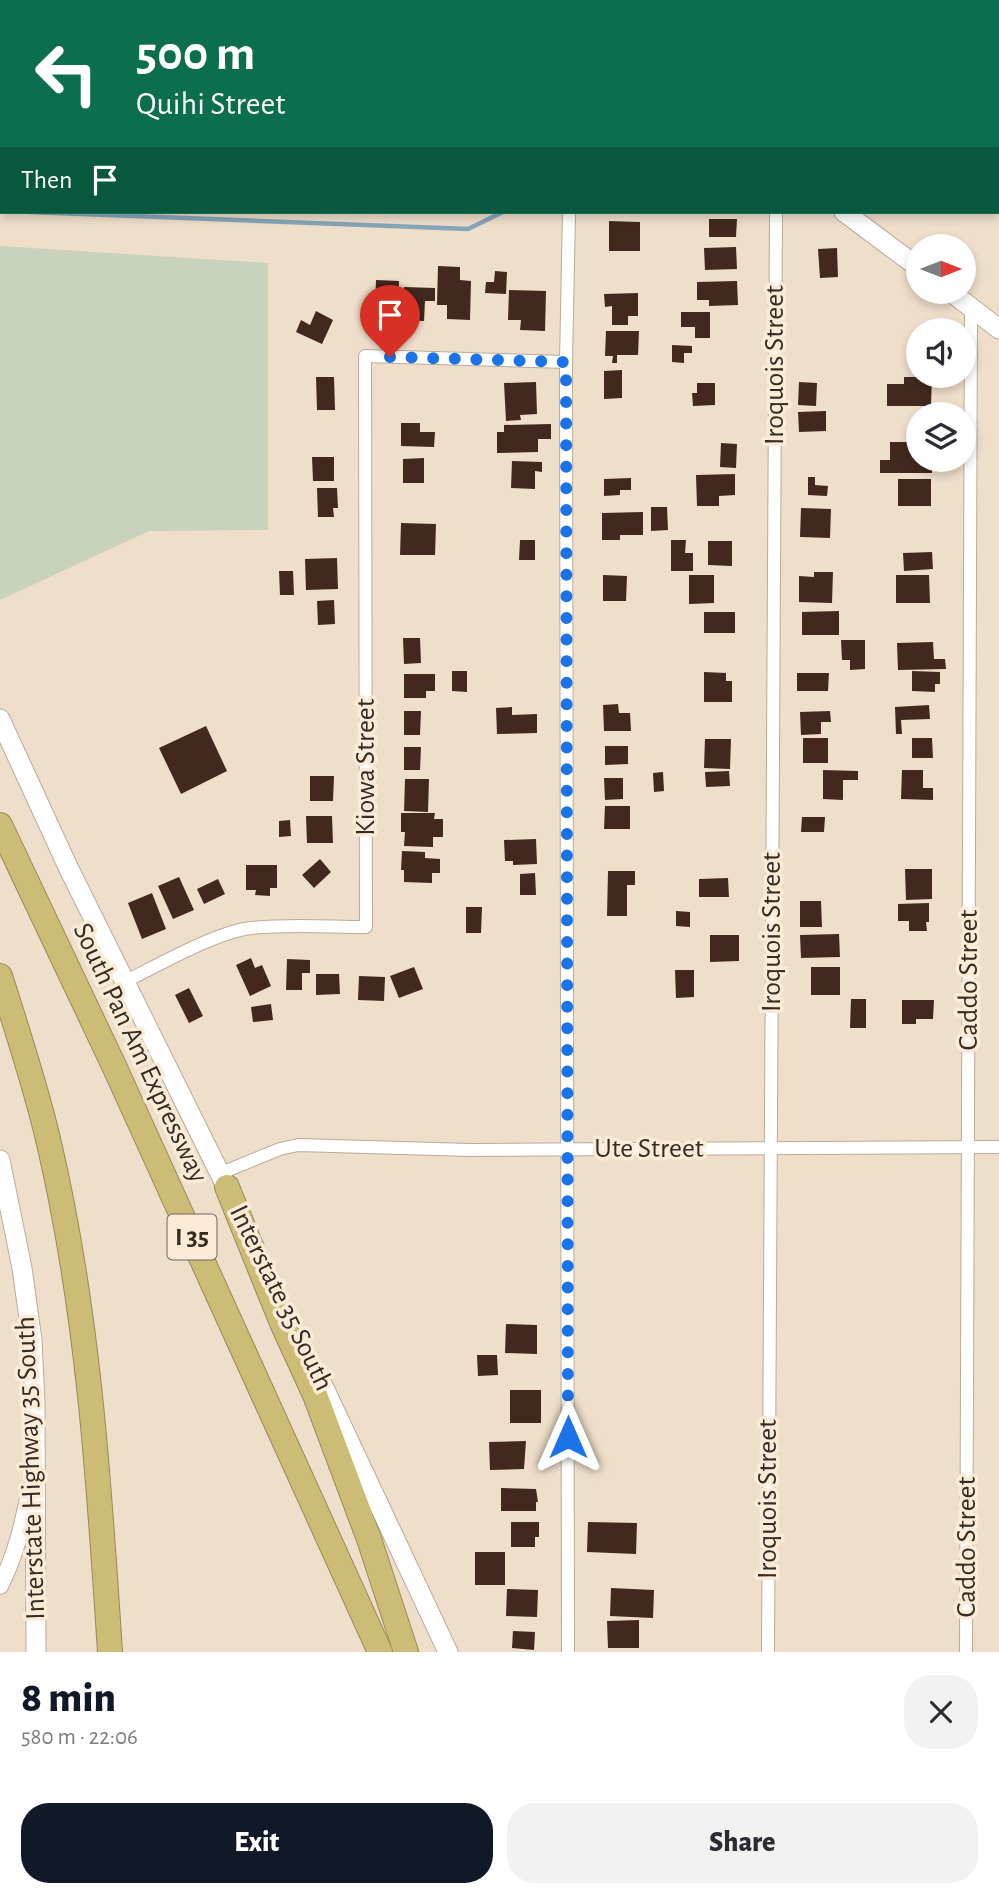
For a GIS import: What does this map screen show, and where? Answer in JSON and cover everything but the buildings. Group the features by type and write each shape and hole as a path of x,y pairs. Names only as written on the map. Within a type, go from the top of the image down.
{"highway":[{"name":"South Pan Am Expressway","path":"0,825 127,1094 380,1652"},
{"path":"0,976 48,1138 85,1340 96,1438 110,1652"},
{"path":"0,1019 48,1138"},
{"path":"224,1180 282,1323 315,1395 365,1528 406,1652"}],"main road":[{"path":"847,214 906,258"},
{"path":"966,304 999,329"},
{"name":"Interstate 35 South","path":"0,719 68,867 298,1330 448,1652"},
{"name":"Interstate Highway 35 South","path":"0,1160 22,1268 32,1340 36,1652"}],"street":[{"path":"568,1652 566,362 569,214"},
{"name":"Iroquois Street","path":"768,1652 776,214"},
{"name":"Caddo Street","path":"966,1652 971,308"},
{"name":"Kiowa Street","path":"126,981 238,930 275,927 366,927 365,356 566,362"},
{"name":"Ute Street","path":"224,1180 280,1149 298,1145 470,1150 999,1147"},
{"path":"0,1586 10,1567 22,1529 34,1470"}],"green space":[{"path":"0,246 268,263 268,530 149,531 0,600"}],"waterway":[{"path":"82,214 468,229 499,214"}],"route":[{"path":"390,357 566,362 568,1437"}]}
